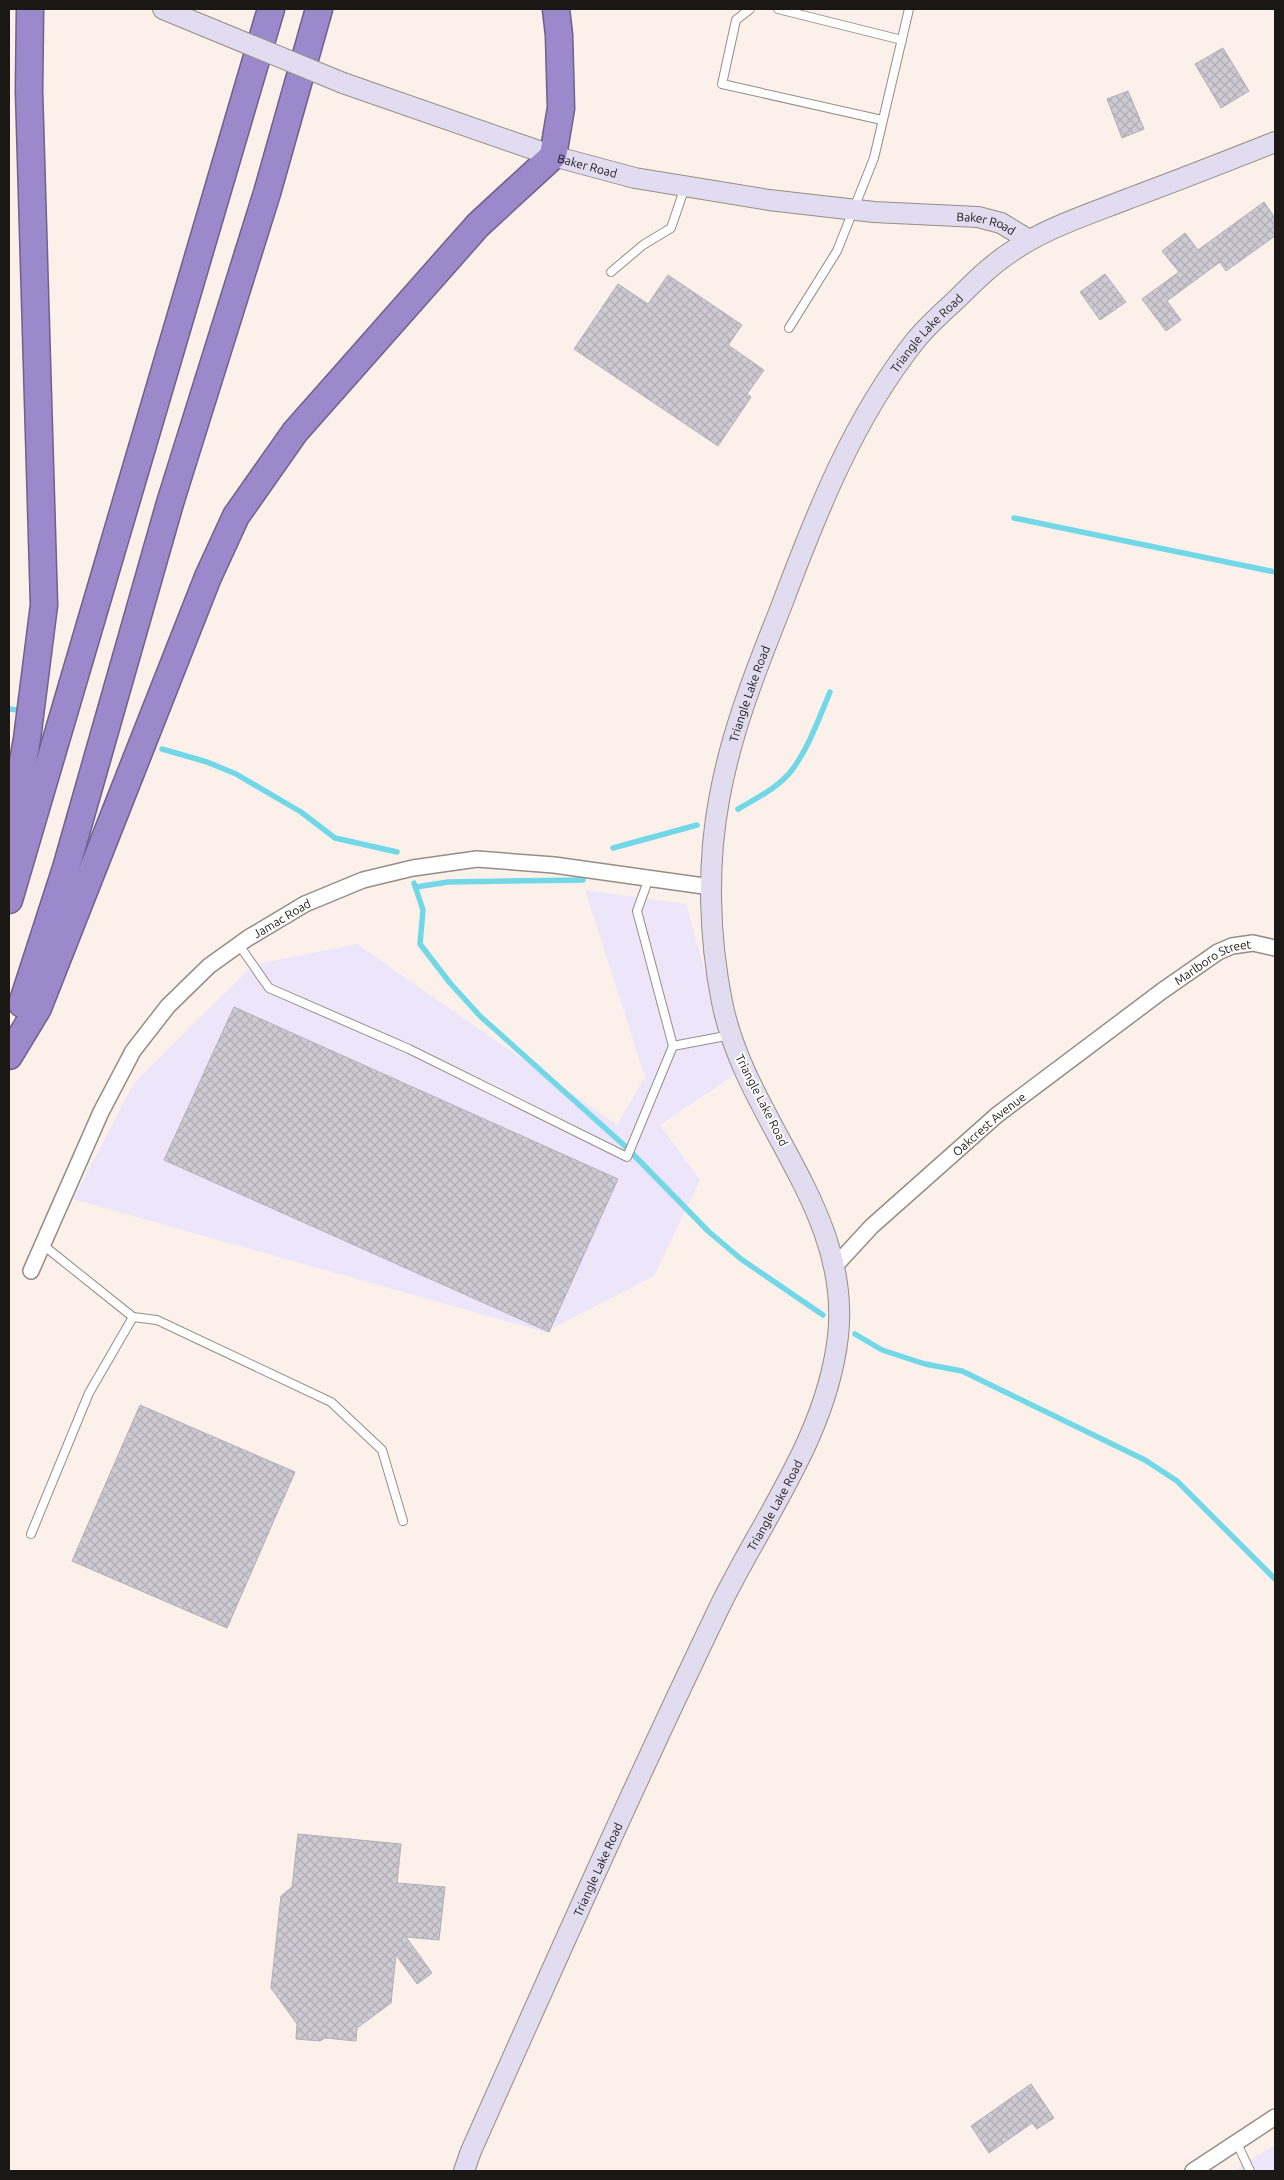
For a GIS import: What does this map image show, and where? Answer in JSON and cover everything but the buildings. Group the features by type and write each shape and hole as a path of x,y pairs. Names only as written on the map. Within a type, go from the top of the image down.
{"highway":[{"path":"9,840 28,739 44,605 29,91 30,9"},
{"path":"9,900 271,9"},
{"path":"9,1042 66,868 170,503 267,193 320,9"},
{"path":"9,1056 38,1008 208,577 236,516 295,432 314,409 478,225 553,156 561,108 559,35 556,9"}],"street":[{"name":"Baker Road","path":"164,9 343,83 553,156 634,178 852,210 978,217 1001,224 1029,240"},
{"name":"Triangle Lake Road","path":"464,2171 470,2151 616,1828 723,1599 802,1452 830,1382 838,1338 838,1288 834,1267 818,1214 794,1163 738,1056 722,1004 713,932 711,887 717,806 730,745 751,683 794,571 844,452 883,386 917,338 980,275 1009,252 1058,226 1275,142"},
{"name":"Jamac Road","path":"32,1271 101,1112 133,1051 168,1006 209,966 305,904 363,880 413,868 476,859 554,865 711,887"},
{"name":"Marlboro Street","path":"1155,996 1218,952 1232,946 1253,943 1275,948"},
{"name":"Oakcrest Avenue","path":"834,1267 872,1226 997,1114 1155,996"},
{"path":"1193,2171 1275,2117"}],"lane":[{"path":"750,9 736,20 722,84 882,120"},
{"path":"778,9 902,40"},
{"path":"789,328 837,251 874,158 909,9"},
{"path":"611,272 643,245 672,228 685,187"},
{"path":"239,945 269,988 409,1048 575,1129 627,1157 674,1046 637,911 649,878"},
{"path":"674,1046 732,1035"},
{"path":"43,1245 134,1317 156,1320 332,1402 382,1450 403,1521"},
{"path":"31,1534 89,1393 134,1317"},
{"path":"1237,2142 1250,2171"}],"shaded area":[{"path":"585,890 686,904 734,1075 660,1125 700,1180 654,1276 545,1332 73,1199 134,1083 253,965 357,944 617,1125 645,1077"},
{"path":"1275,2145 1275,2171 1233,2171"}],"waterway":[{"path":"1014,518 1275,572"},
{"path":"738,809 774,787 792,770 809,742 830,692"},
{"path":"9,709 17,710"},
{"path":"162,749 207,762 236,774 301,812 335,838 397,852"},
{"path":"613,848 697,825"},
{"path":"416,887 448,882 583,880"},
{"path":"414,883 423,910 420,944 450,983 480,1016 625,1146 708,1231 741,1259 823,1315"},
{"path":"855,1334 882,1350 925,1364 962,1371 1145,1460 1177,1481 1275,1579"}]}
